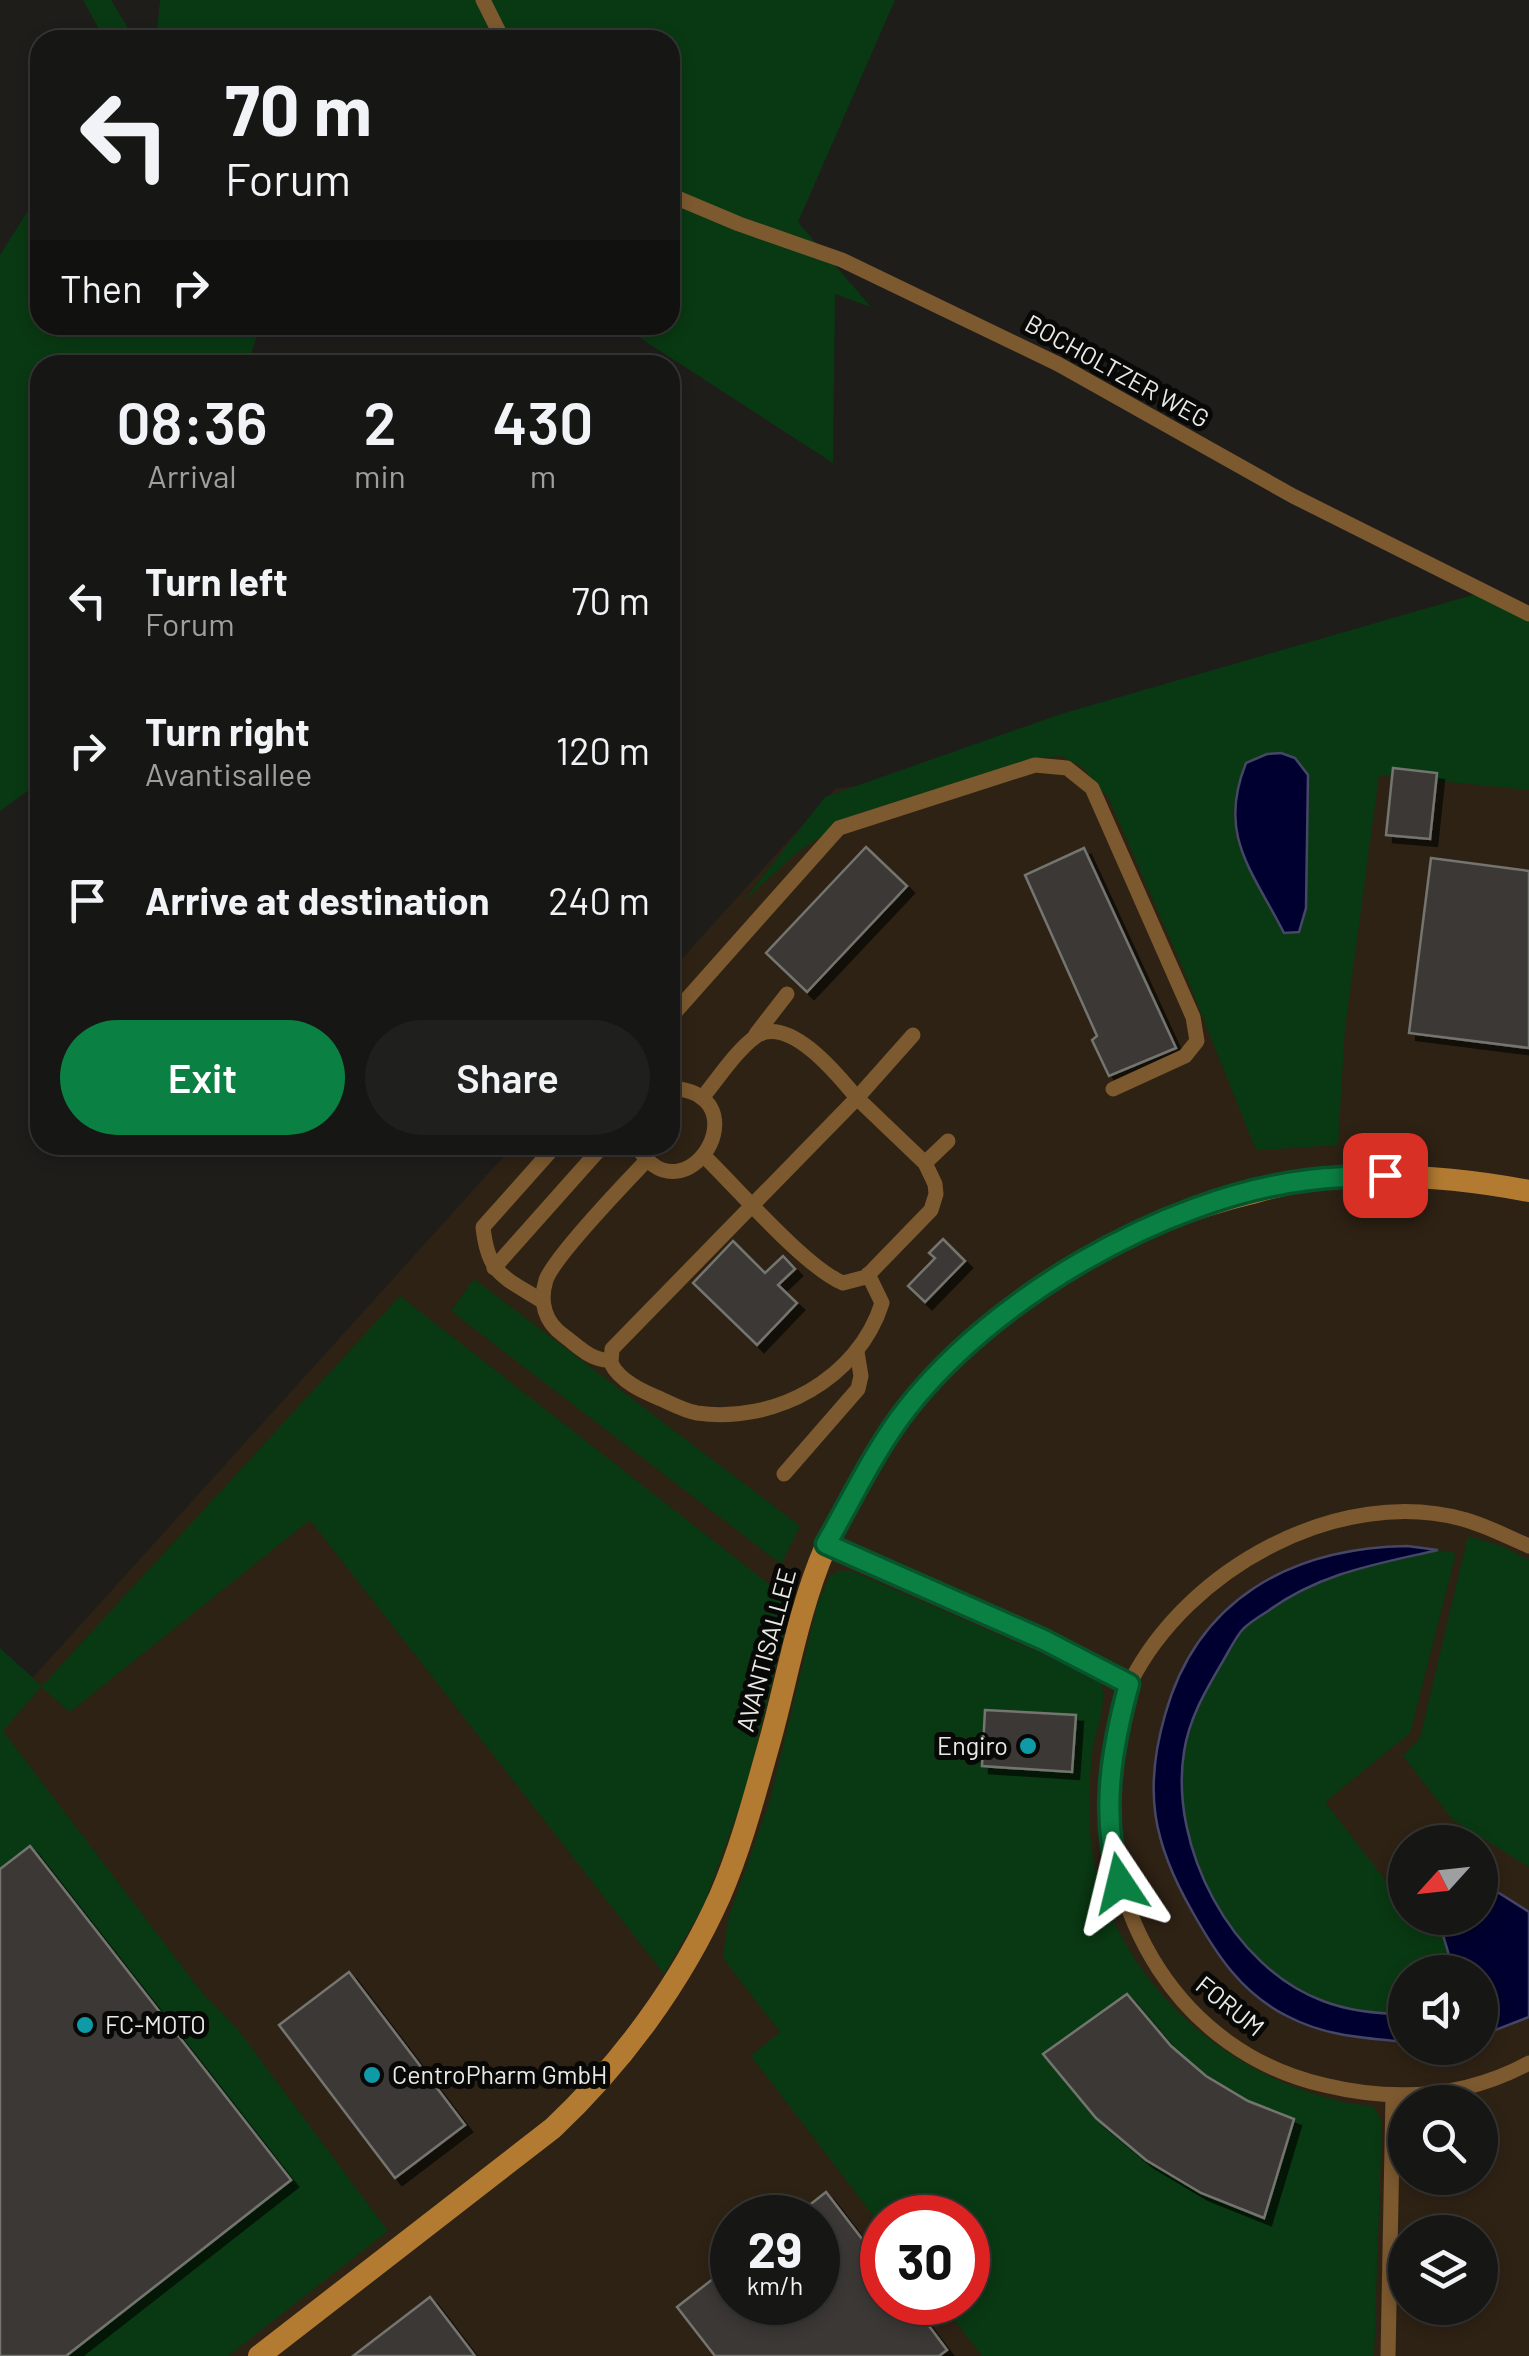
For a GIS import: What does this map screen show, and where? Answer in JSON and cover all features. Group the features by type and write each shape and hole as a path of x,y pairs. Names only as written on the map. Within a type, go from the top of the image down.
{"street":[{"path":"483,0 498,30"},
{"name":"BOCHOLTZER WEG","path":"680,199 842,260 1040,356 1293,496 1529,614"},
{"path":"680,1007 839,828 1035,765 1067,768 1092,788 1194,1017 1198,1041 1185,1056 1113,1088"},
{"path":"702,1098 787,994"},
{"path":"706,1157 830,1278 843,1283 868,1274 931,1210 936,1184 925,1163 800,1042 783,1032 776,1023 774,1010"},
{"path":"752,1039 768,1031 783,1032"},
{"path":"868,1274 882,1302 876,1321 856,1352 819,1384 768,1409 729,1414 694,1412 647,1393 614,1371 610,1360 612,1349 914,1035"},
{"path":"643,1155 661,1168 677,1171 706,1157 714,1143 716,1126 712,1111 702,1098 680,1089"},
{"path":"925,1163 948,1140"},
{"path":"547,1155 483,1227 486,1253 499,1274 542,1301 556,1330 589,1355 610,1360"},
{"path":"494,1268 595,1155"},
{"path":"542,1301 553,1268 647,1160"},
{"name":"AVANTISALLEE","path":"260,2356 553,2128 594,2089 640,2032 686,1960 719,1897 760,1774 806,1597 826,1544 900,1418 943,1370 1032,1293 1120,1240 1204,1205 1306,1180 1422,1176 1529,1190"},
{"path":"784,1474 858,1389 861,1376 856,1352"},
{"name":"FORUM","path":"1388,2095 1300,2080 1246,2054 1198,2018 1160,1972 1126,1905 1113,1861 1108,1803 1113,1744 1129,1684 1188,1605 1220,1577 1272,1542 1319,1525 1369,1515 1418,1514 1465,1520 1529,1546"},
{"path":"826,1544 1044,1640 1129,1684"},
{"name":"FORUM","path":"1480,2085 1529,2064"},
{"path":"1388,2356 1391,2195"}],"shaded area":[{"path":"1529,687 1529,2356 0,2356 0,1714 505,1155 680,1155 680,961 835,789"},
{"path":"1281,753 1295,758 1308,775 1306,908 1299,932 1284,933 1250,871 1237,832 1235,811 1246,763"},
{"path":"1407,1546 1438,1550 1371,1565 1308,1587 1243,1629 1194,1716 1184,1752 1182,1788 1186,1826 1197,1863 1213,1899 1235,1932 1260,1961 1290,1984 1343,2007 1388,2013 1388,2040 1316,2028 1271,2007 1243,1984 1210,1942 1179,1886 1161,1839 1154,1792 1158,1742 1180,1675 1200,1640 1225,1611 1254,1588 1288,1570 1365,1549"},
{"path":"1498,1892 1529,1912 1529,2017 1498,2029 1498,1955 1449,1955 1443,1935 1498,1935"}],"green space":[{"path":"83,0 111,0 129,30 100,30"},
{"path":"160,0 895,0 798,222 871,307 835,294 833,463 680,364 680,355 666,355 635,335 680,335 680,30 157,30"},
{"path":"30,208 30,335 258,335 250,355 30,355 30,789 0,811 0,255"},
{"path":"1476,594 1529,620 1529,790 1379,775 1345,1029 1338,1145 1256,1150 1109,799 1082,767 1061,756 1032,759 854,815 796,853 743,902 825,797 1061,714","holes":["1237,786 1309,798 1305,860 1285,933 1237,842 1233,814"]},
{"path":"474,1279 800,1526 781,1564 451,1311"},
{"path":"400,1296 792,1602 745,1792 703,1907 664,1974 310,1520 70,1712 41,1687 3,1731 203,1994 239,2031 388,2231 228,2356 0,2356 0,1648 42,1686"},
{"path":"1468,1536 1529,1560 1529,1867 1498,1848 1498,1825 1461,1825 1453,1820 1403,1756 1420,1738"},
{"path":"1438,1550 1456,1553 1410,1733 1325,1802 1385,1880 1388,1878 1388,1935 1443,1935 1449,1955 1388,1955 1388,2013 1353,2010 1323,2001 1290,1984 1260,1961 1213,1899 1186,1826 1182,1788 1190,1728 1243,1629 1308,1588 1371,1566"},
{"path":"838,1571 851,1571 1100,1679 1102,1707 1092,1753 1089,1799 1096,1870 1115,1922 1142,1969 1178,2012 1220,2047 1268,2076 1320,2096 1374,2107 1382,2122 1374,2356 982,2356 958,2325 990,2325 990,2195 860,2195 860,2198 751,2056 780,2032 723,1958 728,1919 770,1800 818,1602 830,1576"}],"building":[{"path":"1393,768 1437,773 1430,839 1386,835"},
{"path":"866,847 907,886 807,992 766,953"},
{"path":"1084,848 1176,1048 1109,1076 1092,1040 1097,1036 1025,875"},
{"path":"1431,858 1529,871 1529,1048 1409,1033"},
{"path":"943,1239 965,1261 925,1302 908,1286 935,1258 929,1253"},
{"path":"733,1241 765,1273 783,1256 795,1269 778,1285 797,1303 757,1345 693,1283"},
{"name":"Engiro","path":"985,1710 1076,1715 1072,1772 982,1766"},
{"name":"FC-MOTO","path":"30,1846 291,2180 66,2356 0,2356 0,1869"},
{"name":"CentroPharm GmbH","path":"349,1972 465,2125 395,2178 279,2025"},
{"path":"1127,1994 1171,2046 1206,2076 1248,2101 1294,2119 1264,2218 1201,2193 1146,2160 1096,2118 1043,2054"},
{"path":"840,2210 860,2236 860,2325 928,2325 947,2350 939,2356 715,2356 677,2307 710,2281 710,2325 840,2325"},
{"path":"430,2297 475,2356 353,2356"}],"place":[{"name":"Engiro","path":"1028,1746"},
{"name":"FC-MOTO","path":"85,2025"},
{"name":"CentroPharm GmbH","path":"372,2075"}],"route":[{"path":"1120,1883 1113,1861 1108,1803 1113,1744 1129,1684 1044,1640 826,1544 900,1418 975,1340 1043,1285 1120,1240 1204,1205 1306,1180 1385,1175"}]}
